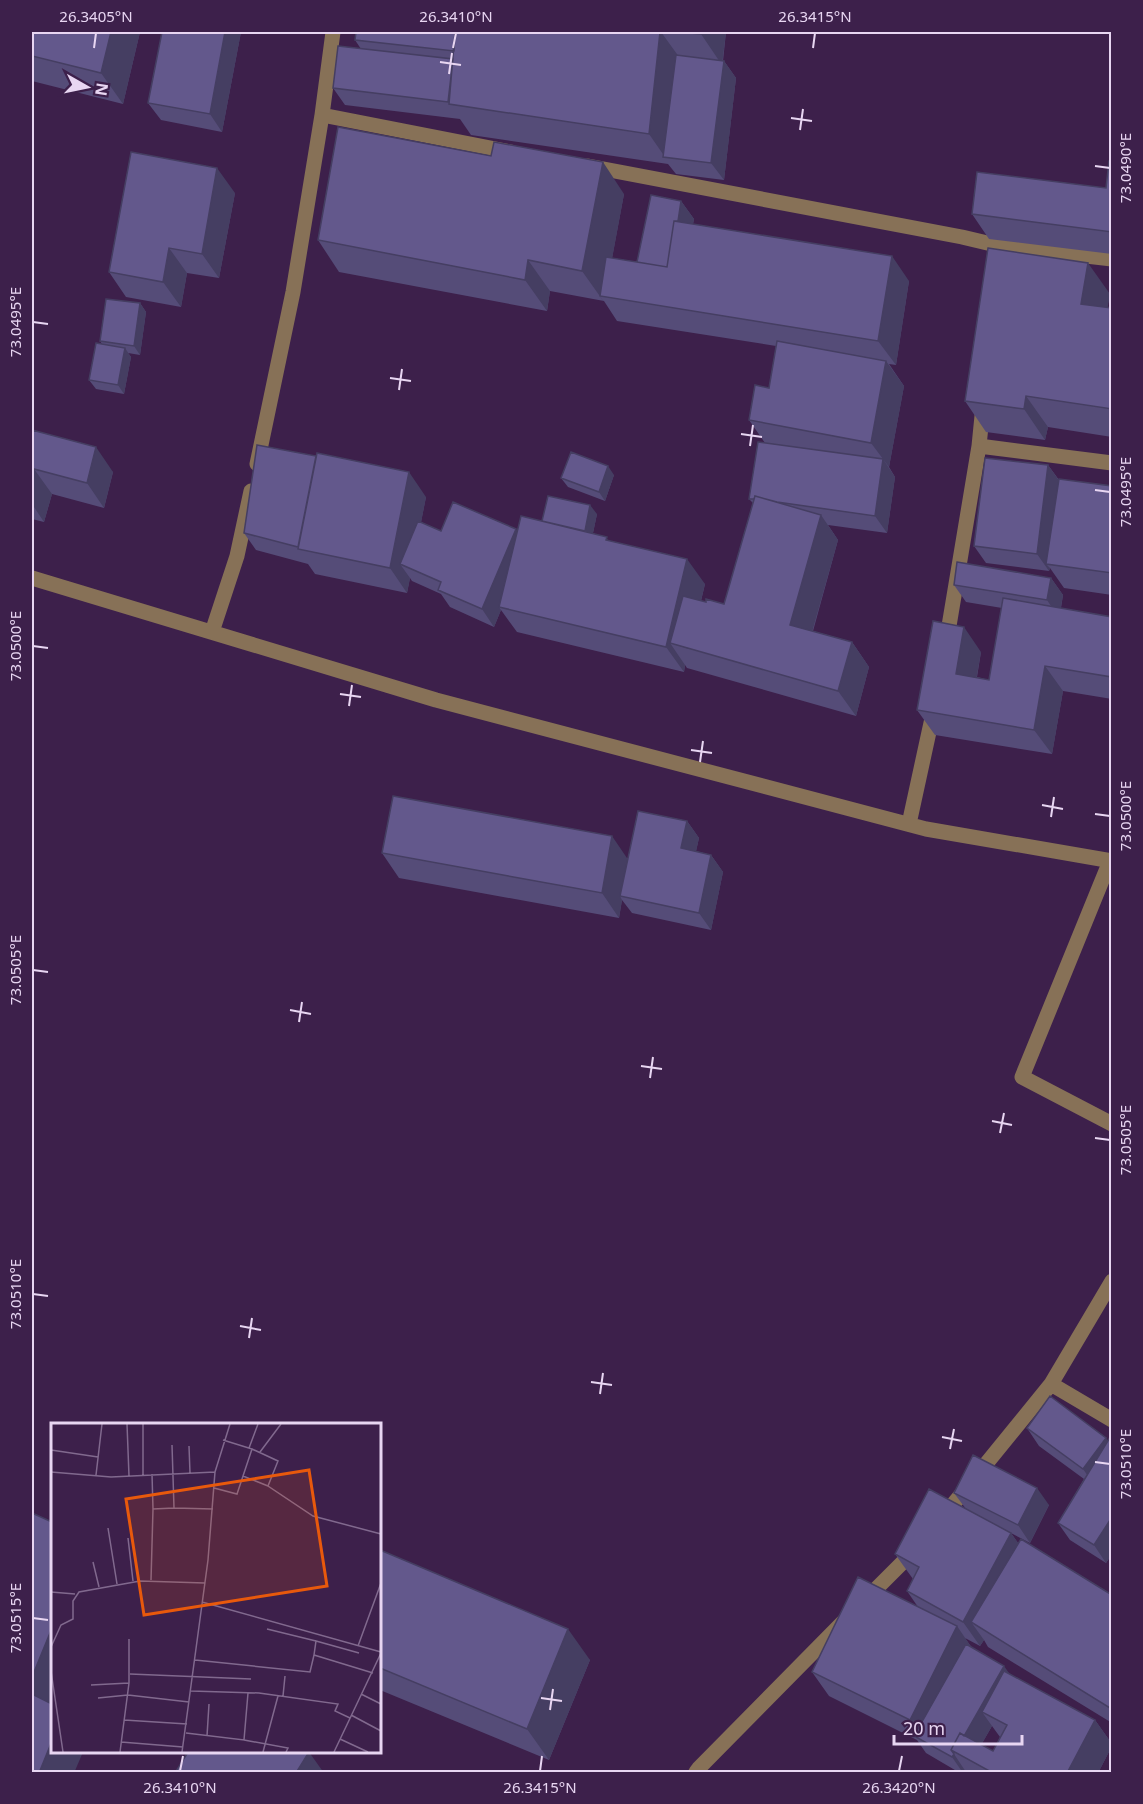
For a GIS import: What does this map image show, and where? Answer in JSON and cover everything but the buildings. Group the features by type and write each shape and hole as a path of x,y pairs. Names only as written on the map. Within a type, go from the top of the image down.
{"street":[{"path":"212,632 237,556 293,292 333,32"},
{"path":"322,115 529,155"},
{"path":"575,164 1000,246 1112,259"},
{"path":"998,270 1000,246"},
{"path":"944,658 979,446 985,387"},
{"path":"979,446 1112,463"},
{"path":"32,580 436,700 909,824 1111,861 1022,1077 1112,1124"},
{"path":"909,824 937,693"},
{"path":"696,1773 928,1535 1051,1384 1112,1281"},
{"path":"1051,1384 1112,1420"}]}
